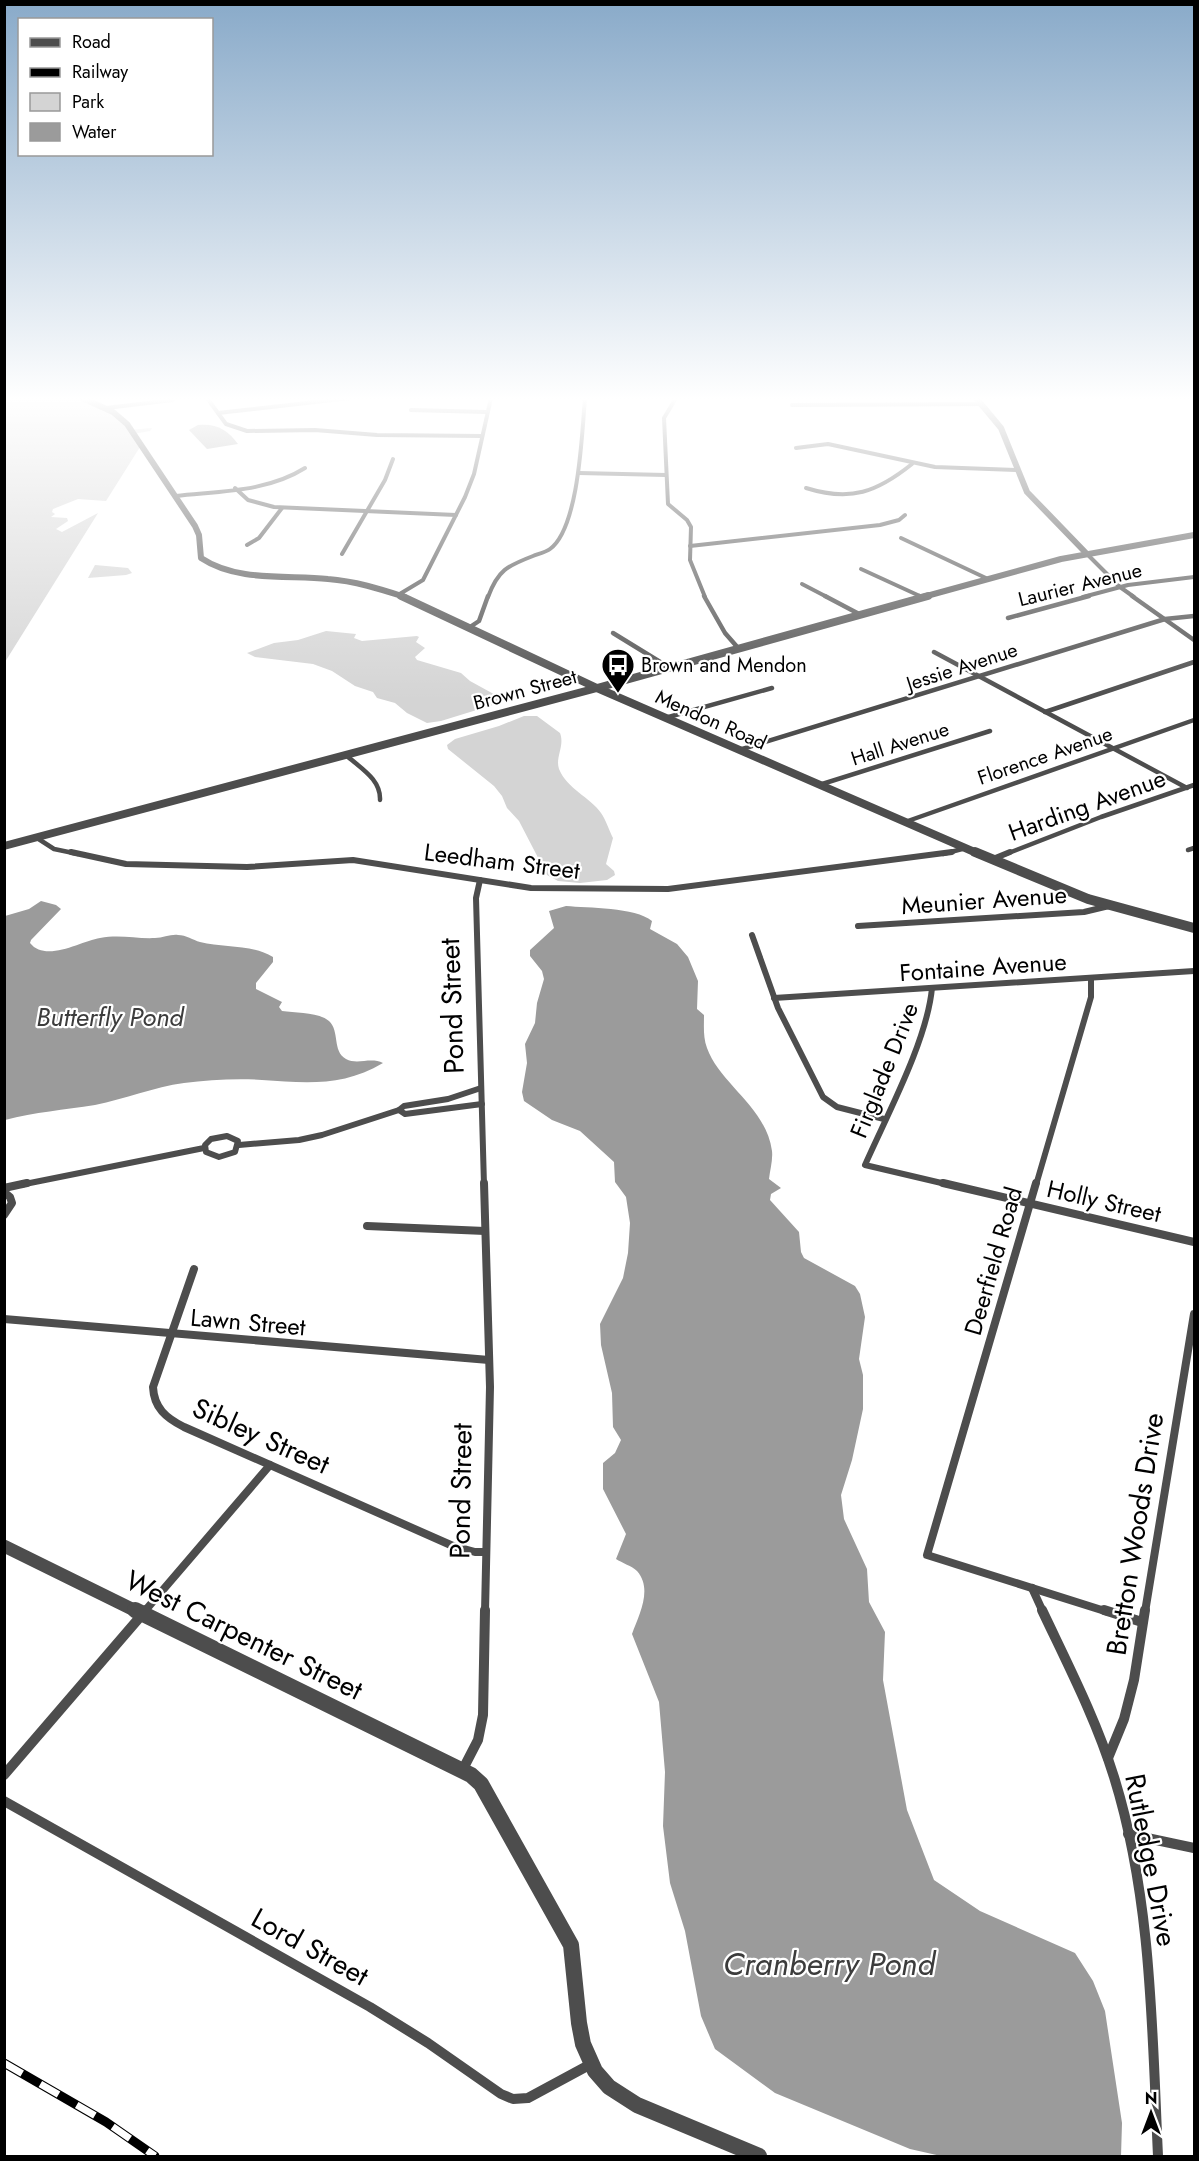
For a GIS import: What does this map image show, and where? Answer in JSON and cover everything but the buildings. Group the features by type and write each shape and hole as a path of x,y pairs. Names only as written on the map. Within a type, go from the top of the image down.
{"street":[{"name":"Mendon Road","path":"178,499 197,531 201,558 214,568 234,572 344,581 397,595 664,718 1068,892 1194,928"},
{"path":"247,499 282,508 456,515"},
{"path":"342,554 374,499"},
{"path":"397,595 423,580 463,499"},
{"path":"470,627 479,621 500,573 517,562 550,549 558,541 574,499"},
{"path":"668,499 668,504 689,523 691,530 690,562 706,601 728,638 739,649"},
{"path":"1033,499 1120,587 1194,640"},
{"path":"247,545 259,538 282,508"},
{"path":"690,546 880,525 899,520 905,515"},
{"name":"Brown Street","path":"7,843 37,838 597,688 1086,553 1194,535"},
{"path":"901,538 988,579"},
{"path":"861,568 922,597"},
{"name":"Laurier Avenue","path":"1008,618 1120,587 1194,577"},
{"path":"802,584 861,615"},
{"name":"Jessie Avenue","path":"739,750 1165,619 1194,616"},
{"path":"613,633 670,668"},
{"path":"934,652 1186,788"},
{"path":"1045,712 1194,662"},
{"path":"664,718 772,688"},
{"name":"Florence Avenue","path":"905,822 1194,720"},
{"name":"Hall Avenue","path":"819,785 990,731"},
{"path":"346,755 378,784 380,800"},
{"name":"Harding Avenue","path":"992,860 1101,817 1194,785"},
{"name":"Leedham Street","path":"37,838 54,849 126,864 247,867 353,860 543,889 668,889 950,853 966,848"},
{"path":"1188,850 1194,848"},
{"name":"Pond Street","path":"462,1769 478,1740 483,1715 489,1360 476,898 480,880"},
{"name":"Meunier Avenue","path":"858,926 1084,912 1111,905"},
{"path":"752,934 774,998 825,1100 837,1107 884,1119"},
{"name":"Fontaine Avenue","path":"774,998 1194,971"},
{"name":"Deerfield Road","path":"1032,1588 927,1555 1091,997 1091,978"},
{"name":"Firglade Drive","path":"865,1165 928,1014 932,1002 932,988"},
{"path":"204,1148 208,1154 219,1157 230,1154 239,1145 299,1140 322,1135 399,1110 404,1106 448,1099 481,1088"},
{"path":"399,1110 405,1114 482,1104"},
{"path":"4,1188 204,1148 208,1142 222,1136 232,1137 239,1145"},
{"name":"Holly Street","path":"865,1165 1194,1242"},
{"path":"4,1192 10,1197 12,1203 4,1215"},
{"path":"368,1226 485,1232"},
{"name":"Sibley Street","path":"194,1269 153,1387 152,1396 156,1407 173,1422 453,1546 475,1552 486,1552"},
{"name":"Bretton Woods Drive","path":"1108,1759 1129,1700 1194,1314"},
{"name":"Lawn Street","path":"4,1319 171,1335 489,1360"},
{"path":"4,1775 270,1465"},
{"name":"West Carpenter Street","path":"4,1546 462,1769"},
{"path":"1032,1588 1142,1622"},
{"name":"Rutledge Drive","path":"1032,1588 1108,1759 1128,1834 1146,1941 1158,2157"},
{"path":"462,1769 481,1784 571,1945 579,2023 583,2044 591,2064 609,2087 627,2099 675,2123 759,2157"},
{"name":"Lord Street","path":"4,1801 379,2012 501,2094 513,2099 528,2098 591,2064"},
{"path":"1128,1834 1194,1848"}],"green space":[{"path":"5,499 107,499 106,501 78,499 53,509 52,512 55,514 51,517 67,518 68,521 56,529 62,532 98,513 5,662"},
{"path":"95,565 128,568 132,573 88,578"},
{"path":"326,631 356,634 354,638 362,641 417,636 419,637 416,642 425,648 415,657 417,660 461,673 470,681 501,698 496,704 427,723 407,713 395,703 377,698 373,692 355,686 332,671 313,664 255,657 247,653 274,643 298,640"},
{"path":"524,716 537,716 560,733 559,769 567,782 601,813 613,838 606,864 615,875 607,880 580,883 558,881 547,875 519,821 507,808 502,796 494,786 448,749 447,745 455,739"}],"water":[{"name":"Butterfly Pond","path":"41,901 56,905 61,909 31,940 30,943 37,949 45,951 64,949 107,937 155,938 175,935 209,944 247,948 265,953 273,957 273,962 256,983 256,989 282,1002 279,1007 282,1011 313,1014 329,1021 334,1030 339,1051 346,1059 383,1063 368,1071 339,1080 294,1082 233,1079 184,1083 95,1105 5,1120 5,916 29,909"},
{"name":"Cranberry Pond","path":"566,906 611,909 644,916 652,921 650,929 677,944 688,957 698,981 697,1009 704,1015 704,1036 707,1048 713,1061 761,1121 768,1135 772,1151 769,1179 781,1188 771,1194 770,1200 799,1232 801,1252 804,1258 855,1286 860,1294 865,1317 859,1359 863,1375 863,1409 852,1460 841,1495 844,1519 867,1569 869,1602 885,1632 883,1680 907,1810 934,1880 980,1911 1075,1953 1093,1981 1105,2011 1122,2123 1121,2156 941,2156 910,2149 775,2093 715,2049 701,2016 685,1931 670,1883 663,1826 665,1772 659,1702 632,1634 643,1602 644,1586 637,1571 616,1559 626,1534 603,1489 603,1463 615,1453 621,1440 613,1427 612,1393 601,1345 600,1324 623,1278 628,1253 630,1223 626,1197 615,1182 614,1162 580,1131 552,1120 524,1101 522,1092 527,1063 525,1044 535,1023 537,1003 544,979 542,971 530,956 530,950 554,928 549,911"}],"railway":[{"path":"4,2063 106,2122 155,2156"}],"place":[{"name":"Brown and Mendon","path":"618,694"}]}
